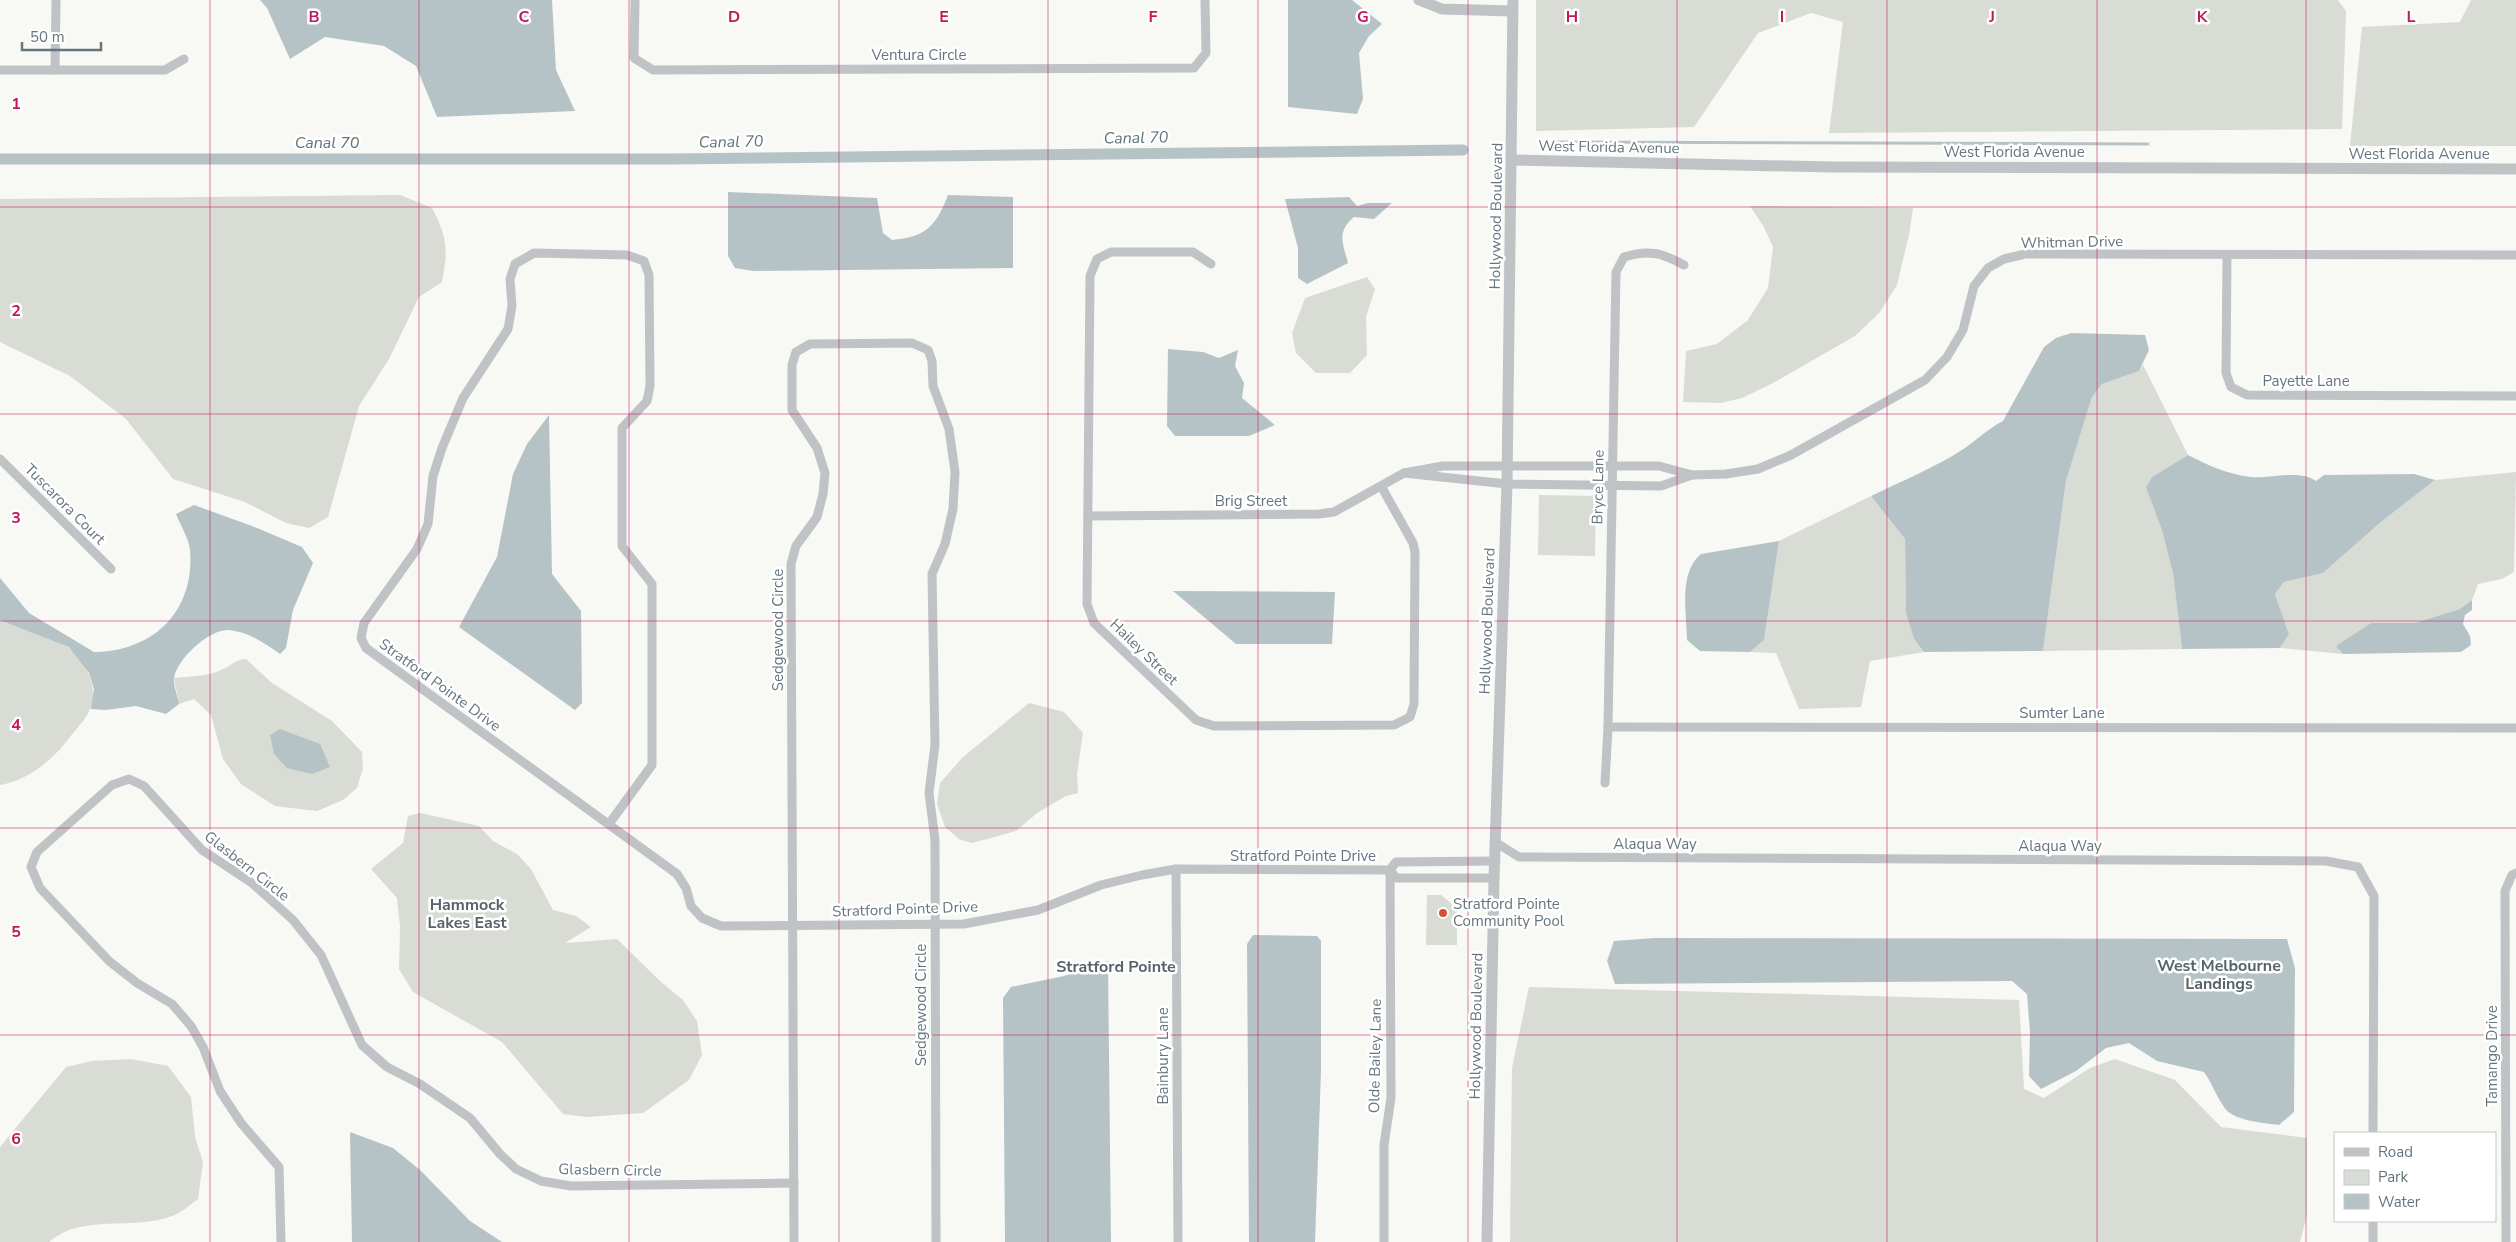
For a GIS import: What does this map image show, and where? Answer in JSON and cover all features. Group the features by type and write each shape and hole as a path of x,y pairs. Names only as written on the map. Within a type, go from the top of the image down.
{"street":[{"path":"55,70 56,0"},
{"name":"Ventura Circle","path":"635,0 634,58 653,70 1194,68 1206,53 1205,0"},
{"path":"1419,0 1442,9 1513,5"},
{"name":"Hollywood Boulevard","path":"1487,1242 1494,878 1507,484 1513,5"},
{"path":"0,70 165,70 184,59"},
{"name":"West Florida Avenue","path":"1512,160 1841,167 2516,170"},
{"name":"Hailey Street","path":"1211,264 1193,252 1111,252 1097,259 1090,276 1089,516 1086,604 1094,623 1196,720 1214,726 1394,725 1410,717 1414,704 1415,552 1413,543 1381,486"},
{"name":"Stratford Pointe Drive","path":"609,824 652,765 652,584 622,546 622,428 647,401 650,386 650,275 644,261 627,255 534,253 515,264 510,279 512,306 508,329 463,398 442,448 433,476 428,524 417,549 364,624 361,638 366,648 677,874 686,888 691,906 702,918 721,926 964,924 1020,915 1038,910 1101,885 1176,869 1390,870"},
{"name":"Bryce Lane","path":"1605,783 1608,727 1616,272 1624,257 1636,253 1663,254 1684,265"},
{"name":"Whitman Drive","path":"1507,484 1661,486 1692,476 1726,474 1758,468 1791,456 1924,380 1947,356 1963,330 1974,286 1988,268 2004,259 2025,254 2516,255"},
{"name":"Payette Lane","path":"2227,255 2226,373 2231,387 2247,395 2516,396"},
{"name":"Sedgewood Circle","path":"794,1242 791,564 796,546 817,517 823,494 825,473 817,448 792,410 792,366 796,352 810,344 912,343 928,350 932,361 933,386 949,429 955,472 953,509 949,527 945,544 932,574 936,745 929,793 935,840 936,1242"},
{"name":"Tuscarora Court","path":"0,460 111,569"},
{"name":"Brig Street","path":"1089,516 1319,514 1334,512 1404,473 1443,466 1507,466"},
{"name":"Whitman Drive","path":"1507,466 1659,466 1692,476"},
{"path":"1404,473 1507,484"},
{"name":"Sumter Lane","path":"1608,727 2516,728"},
{"name":"Glasbern Circle","path":"281,1242 279,1167 241,1123 220,1091 204,1047 191,1026 172,1004 137,983 109,961 40,888 31,867 37,852 112,785 129,779 144,786 202,850 252,883 293,920 321,955 362,1045 387,1067 420,1084 470,1118 500,1154 516,1169 541,1181 571,1186 794,1183"},
{"name":"Alaqua Way","path":"1495,842 1519,857 2316,861 2358,866 2374,896 2374,1132"},
{"path":"1494,878 1396,878 1390,870 1396,862 1496,861"},
{"name":"Bainbury Lane","path":"1176,869 1178,1242"},
{"name":"Olde Bailey Lane","path":"1384,1242 1384,1145 1391,1098 1390,870"},
{"name":"Tamango Drive","path":"2506,1242 2505,891 2512,875 2516,873"},
{"path":"2373,1222 2373,1242"}],"green space":[{"path":"1536,0 2338,0 2346,11 2342,129 1829,133 1843,22 1811,13 1758,33 1694,127 1536,131"},
{"path":"2471,0 2516,0 2516,146 2350,146 2362,27 2460,22"},
{"path":"400,195 432,208 444,236 446,252 442,282 419,297 389,359 359,406 328,517 309,528 286,523 245,502 173,479 126,419 70,376 0,342 0,199"},
{"path":"1750,206 1913,208 1909,235 1897,285 1880,312 1855,336 1773,383 1742,398 1721,403 1683,402 1686,351 1717,344 1748,320 1768,288 1773,247 1764,227"},
{"path":"1367,277 1375,289 1366,317 1367,355 1350,373 1316,373 1296,353 1292,333 1305,298"},
{"path":"2143,365 2188,455 2152,477 2173,573 2182,649 2043,651 2066,481 2092,397 2102,384 2139,371"},
{"path":"2516,472 2514,572 2502,579 2478,584 2472,600 2460,609 2415,623 2371,623 2337,646 2343,654 2280,648 2289,634 2275,594 2284,582 2323,573 2381,522 2435,480"},
{"path":"1539,495 1596,496 1595,556 1538,555"},
{"path":"1871,496 1905,539 1906,613 1914,639 1924,652 1870,661 1861,707 1799,709 1776,653 1750,652 1764,640 1779,541"},
{"path":"0,620 43,634 74,651 89,674 92,684 93,701 81,723 64,745 48,761 20,779 0,785"},
{"path":"246,659 272,683 332,721 362,752 363,768 357,788 343,800 317,811 275,806 241,784 223,759 211,715 194,699 179,704 174,678 210,674"},
{"path":"1029,703 1064,712 1083,733 1077,774 1078,793 1066,796 1037,813 1016,831 971,843 959,839 945,827 937,804 940,783 963,757"},
{"path":"420,813 479,826 493,841 517,854 531,869 553,910 576,916 591,927 565,943 617,939 661,982 683,1000 697,1021 702,1055 689,1080 643,1113 586,1117 563,1114 502,1042 413,992 399,969 400,927 397,898 371,869 403,843 408,816"},
{"path":"1427,895 1441,895 1457,908 1457,945 1426,945"},
{"path":"1529,987 2019,1000 2024,1089 2044,1098 2090,1068 2115,1059 2175,1080 2221,1127 2307,1138 2307,1215 2300,1242 1510,1242 1512,1068"},
{"path":"131,1059 168,1066 191,1097 195,1137 203,1162 198,1199 179,1213 157,1220 77,1228 62,1233 49,1242 0,1242 0,1147 66,1067 92,1061"}],"water":[{"path":"260,0 552,0 556,70 575,111 437,117 416,66 384,46 325,37 290,59 267,8"},
{"path":"1288,0 1352,0 1382,24 1369,36 1359,53 1363,99 1357,114 1288,107"},
{"path":"728,192 877,198 883,233 892,240 913,236 928,228 939,215 948,195 1013,197 1013,268 753,271 735,268 728,256"},
{"path":"1349,197 1357,206 1368,203 1392,203 1374,219 1354,217 1345,228 1342,238 1348,263 1307,284 1298,278 1298,248 1285,199"},
{"path":"2071,333 2145,335 2149,350 2139,371 2102,384 2092,397 2066,481 2043,651 1924,652 1914,639 1906,613 1905,539 1871,496 1919,474 1954,455 2003,421 2044,347 2056,338"},
{"path":"1168,349 1203,352 1219,358 1238,350 1235,366 1244,383 1242,398 1275,425 1249,436 1175,436 1167,426"},
{"path":"549,415 552,574 581,611 582,703 575,710 459,627 497,557 513,474 527,444"},
{"path":"2188,455 2218,469 2251,477 2293,475 2309,477 2316,481 2324,475 2414,474 2435,480 2381,522 2323,573 2284,582 2275,594 2289,634 2280,648 2182,649 2173,573 2162,530 2146,487 2152,477"},
{"path":"194,505 302,547 313,563 293,610 286,648 280,654 250,636 236,631 221,631 212,634 195,646 181,662 174,678 179,704 166,714 136,706 106,710 91,709 94,689 89,673 69,647 0,620 0,578 29,613 94,652 116,650 135,644 152,635 166,624 178,609 186,592 190,572 190,550 176,514"},
{"path":"1779,541 1764,640 1750,652 1700,651 1687,640 1686,582 1694,562 1701,554"},
{"path":"1173,591 1335,592 1332,644 1236,644"},
{"path":"2472,600 2472,610 2465,615 2463,624 2470,636 2471,645 2461,652 2343,654 2336,646 2371,623 2415,623 2460,609"},
{"path":"280,729 320,744 330,767 312,774 287,768 274,754 270,735"},
{"path":"1253,935 1317,936 1321,941 1321,1071 1315,1242 1249,1242 1247,944"},
{"path":"1654,938 2287,939 2295,968 2294,1112 2279,1125 2241,1118 2228,1112 2204,1072 2157,1061 2129,1043 2106,1048 2076,1071 2041,1089 2029,1076 2030,1032 2027,994 2012,981 1615,984 1607,961 1614,941"},
{"path":"1108,961 1111,1242 1005,1242 1003,998 1011,987 1064,976"},
{"path":"350,1132 393,1148 420,1170 470,1221 502,1242 352,1242"}],"waterway":[{"path":"1558,142 2148,144"},
{"name":"Canal 70","path":"0,159 670,159 1463,150"}],"place":[{"name":"Stratford Pointe Community Pool","path":"1443,913"}],"district":[{"name":"Hammock Lakes East","path":"467,914"},
{"name":"Stratford Pointe","path":"1116,967"},
{"name":"West Melbourne Landings","path":"2219,975"}]}
